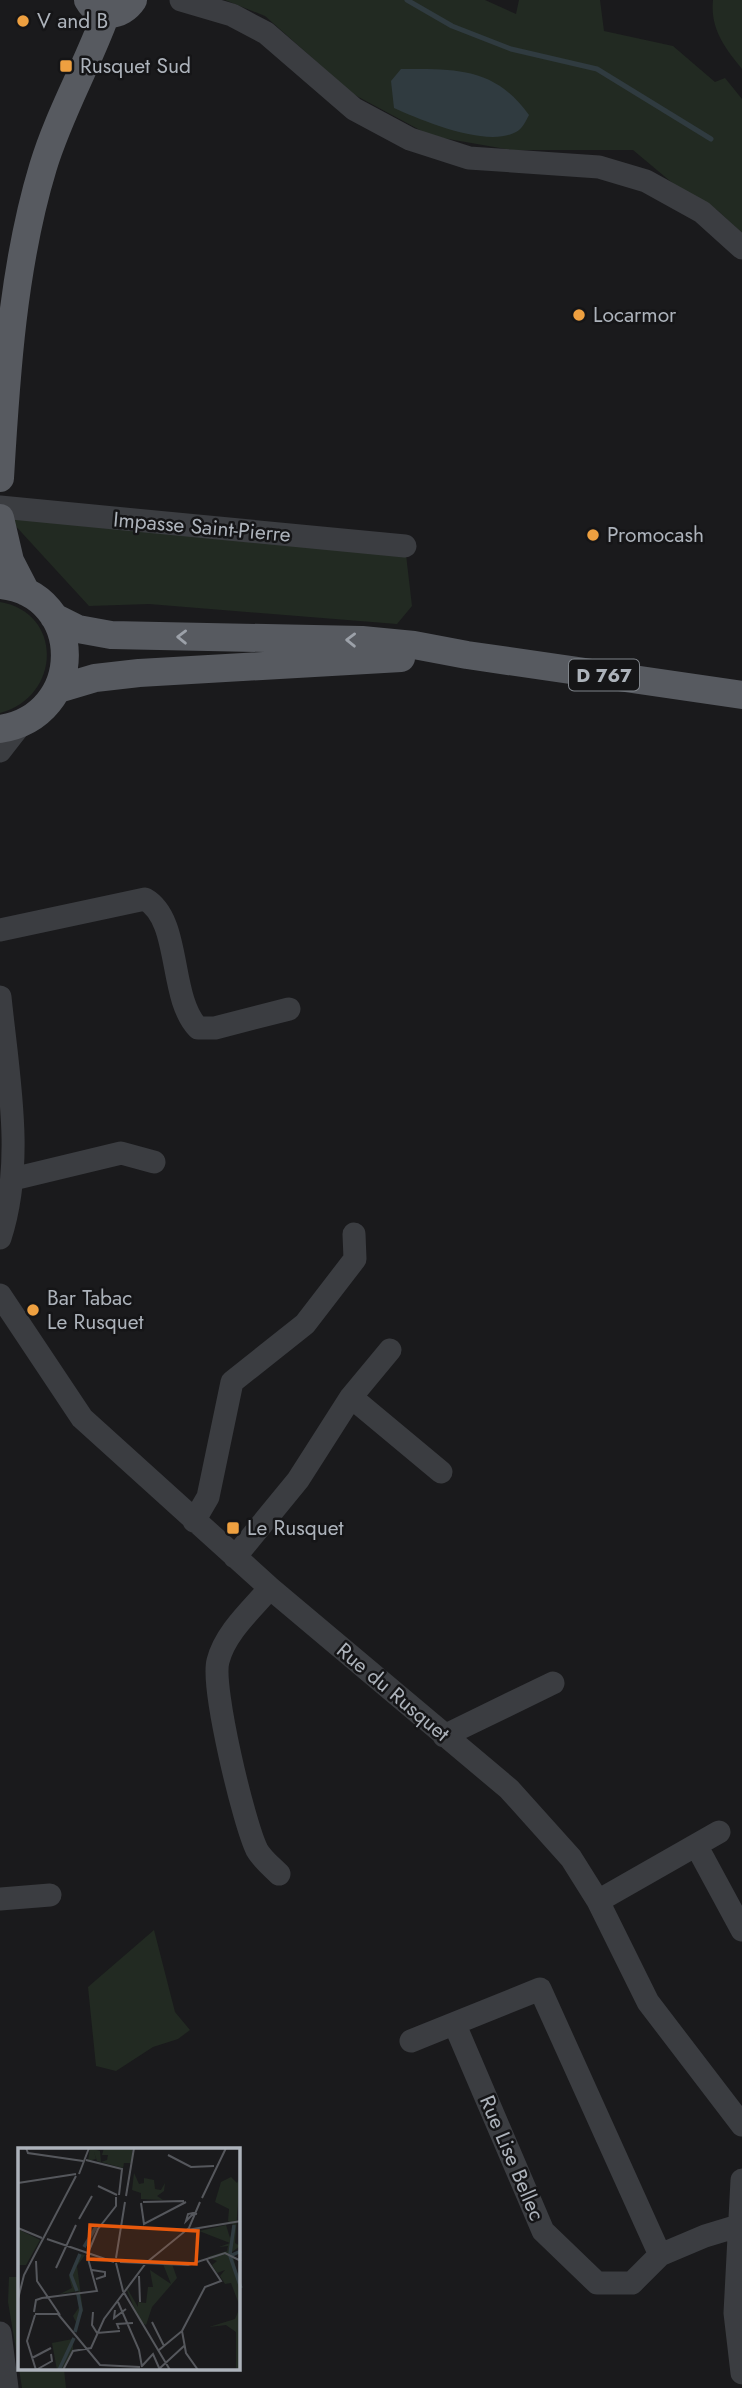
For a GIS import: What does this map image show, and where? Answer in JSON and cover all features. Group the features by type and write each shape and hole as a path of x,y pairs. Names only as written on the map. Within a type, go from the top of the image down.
{"main road":[{"path":"0,478 19,284 32,208 97,7 121,12 133,0"},
{"path":"0,518 13,589 42,603 54,617 65,652 58,689 43,710 10,726"},
{"name":"D 767","path":"54,617 78,629 111,635 362,640 414,645 742,695"},
{"name":"D 767","path":"58,689 95,678 174,670 467,655"}],"street":[{"path":"181,0 232,15 266,33 354,109 410,139 469,158 599,167 646,181 702,212 742,248"},
{"name":"Impasse Saint-Pierre","path":"0,507 405,546"},
{"path":"0,751 10,726"},
{"path":"0,930 145,899 161,915 187,1012 198,1028 215,1028 289,1009"},
{"path":"0,997 12,1128 13,1179 0,1238"},
{"path":"13,1179 121,1153 154,1162"},
{"path":"194,1521 208,1497 232,1382 304,1324 355,1259 354,1234"},
{"name":"Rue du Rusquet","path":"0,1295 82,1419 270,1588 509,1789 538,1818 571,1858 598,1901 648,2002 742,2125"},
{"path":"235,1557 298,1480 351,1397 390,1349"},
{"path":"351,1397 441,1472"},
{"path":"270,1588 225,1640 217,1664 218,1688 245,1819 258,1853 279,1874"},
{"path":"444,1736 553,1683"},
{"path":"598,1901 719,1832"},
{"path":"696,1845 742,1930"},
{"path":"0,1899 50,1895"},
{"path":"411,2042 540,1989 660,2255 705,2236 738,2226"},
{"name":"Rue Lise Bellec","path":"455,2025 542,2231 597,2283 632,2283 660,2255"},
{"path":"741,2192 735,2313 742,2373"},
{"path":"0,2333 7,2388"}],"shaded area":[{"path":"225,0 485,0 516,14 519,0 600,0 604,31 673,46 715,82 725,78 742,99 742,233 717,210 676,186 633,150 512,150 431,136 353,94 265,16"},
{"path":"713,0 742,0 742,69 716,29"},
{"path":"401,69 439,69 488,79 516,99 529,115 518,131 504,136 472,135 438,126 394,108 391,81"},
{"path":"0,509 405,546 412,606 397,624 149,604 89,606"},
{"path":"0,602 21,609 36,622 44,638 47,656 44,674 35,690 20,704 0,713"},
{"path":"154,1930 175,2012 190,2030 178,2039 153,2047 116,2071 96,2066 88,1987"},
{"path":"9,2277 18,2277 18,2362 8,2302"},
{"path":"19,2370 64,2370 66,2388 22,2388"}],"waterway":[{"path":"407,0 452,26 511,49 597,69 711,139"}],"place":[{"name":"V and B","path":"23,21"},
{"name":"Rusquet Sud","path":"66,66"},
{"name":"Locarmor","path":"579,315"},
{"name":"Promocash","path":"593,535"},
{"name":"Bar Tabac Le Rusquet","path":"33,1310"},
{"name":"Le Rusquet","path":"233,1528"}]}
